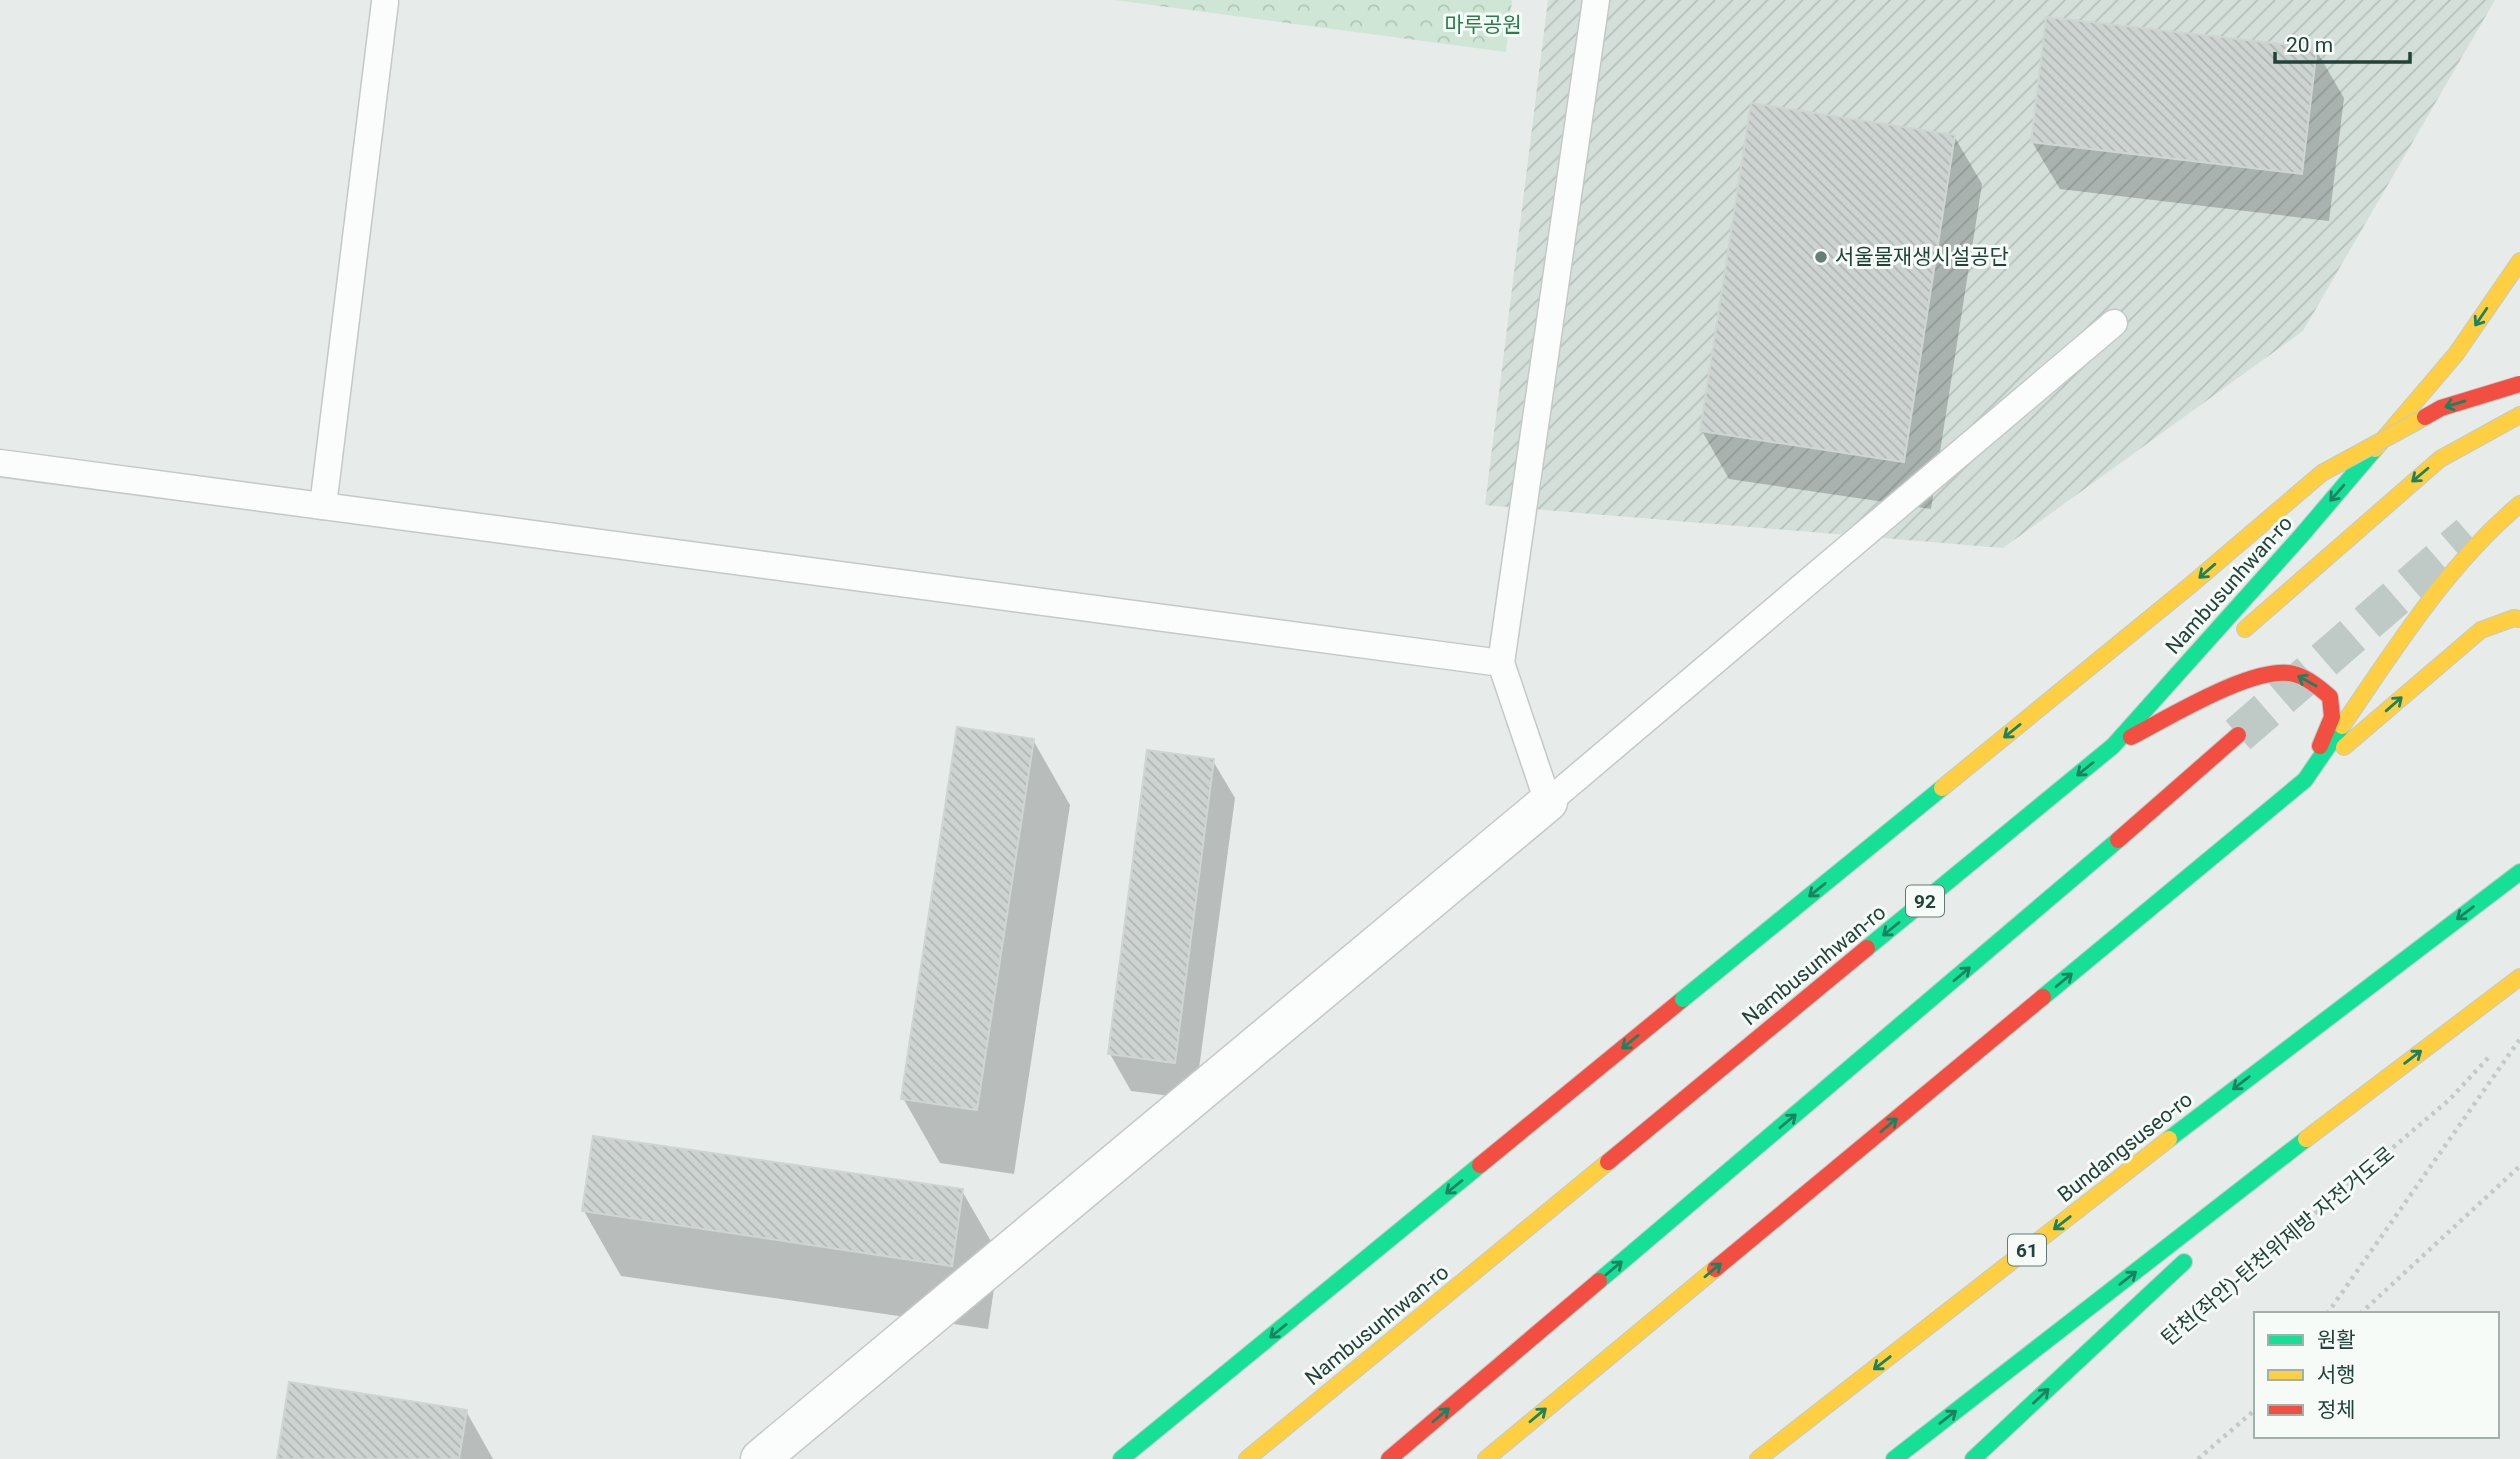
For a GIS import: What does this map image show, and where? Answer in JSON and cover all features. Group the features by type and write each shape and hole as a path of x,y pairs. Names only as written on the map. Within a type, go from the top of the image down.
{"main road":[{"name":"Nambusunhwan-ro","path":"1247,1459 2113,746 2301,536 2456,354 2520,261"},
{"path":"1121,1459 2182,592 2322,473 2441,408 2520,384"},
{"path":"2238,635 2440,459 2520,415"},
{"path":"2305,780 2356,704 2458,565 2504,517 2520,505"},
{"path":"1486,1459 2305,780 2481,630 2514,618 2520,619"},
{"path":"2113,746 2217,654"},
{"path":"2113,746 2238,683 2267,673 2294,674 2319,687 2330,697 2332,717 2305,780"},
{"path":"1389,1459 2180,788 2238,735"},
{"name":"Bundangsuseo-ro","path":"1758,1459 2295,1041 2520,872"},
{"path":"1894,1459 2359,1098 2520,977"},
{"path":"2237,1212 2359,1098"},
{"path":"1973,1459 2197,1250"}],"street":[{"path":"760,1459 1548,802"}],"lane":[{"path":"1596,0 1502,663 1548,802 2114,323"},
{"path":"323,506 385,2"},
{"path":"0,463 1502,663"}],"path":[{"path":"2328,1312 2520,1040"},
{"name":"탄천(좌안)-탄천위제방 자전거도로","path":"2175,1333 2449,1100 2493,1052"},
{"path":"2362,1312 2520,1166"},
{"path":"2198,1459 2254,1411"}],"shaded area":[{"path":"1548,0 2495,0 2303,331 2003,548 1485,505"}],"green space":[{"name":"마루공원","path":"1114,0 1512,0 1506,52"}],"building":[{"path":"2046,17 2317,48 2302,174 2031,142"},
{"path":"1751,103 1955,135 1904,462 1700,431"},
{"path":"957,727 1034,739 977,1110 901,1099"},
{"path":"1147,750 1214,759 1175,1063 1108,1054"},
{"path":"593,1136 963,1189 952,1266 582,1211"},
{"path":"289,1382 467,1410 459,1459 277,1459"}],"tunnel":[{"path":"2238,735 2469,534"}],"traffic: fast":[{"path":"1867,948 2113,746 2375,449"},
{"path":"2043,997 2305,780 2342,726"},
{"path":"1683,999 1942,788"},
{"path":"1599,1281 2118,840"},
{"path":"2169,1139 2520,872"},
{"path":"1894,1459 2306,1139"},
{"path":"1121,1459 1480,1165"},
{"path":"1973,1459 2184,1262"}],"traffic: slow":[{"path":"2375,449 2456,354 2520,261"},
{"path":"2245,629 2440,459 2520,415"},
{"path":"1942,788 2193,583 2322,473 2425,417"},
{"path":"2342,726 2402,638 2446,581 2469,554 2520,504"},
{"path":"2344,747 2481,630 2514,618 2520,619"},
{"path":"2306,1139 2520,977"},
{"path":"1758,1459 2169,1139"},
{"path":"1247,1459 1608,1162"},
{"path":"1486,1459 1715,1269"}],"traffic: jam":[{"path":"2425,417 2441,408 2520,384"},
{"path":"2131,737 2212,695 2257,677 2277,673 2294,674 2304,678 2330,697 2332,717 2320,746"},
{"path":"2118,840 2238,735"},
{"path":"1608,1162 1867,948"},
{"path":"1715,1269 2043,997"},
{"path":"1480,1165 1683,999"},
{"path":"1389,1459 1599,1281"}],"place":[{"name":"서울물재생시설공단","path":"1821,257"}]}
